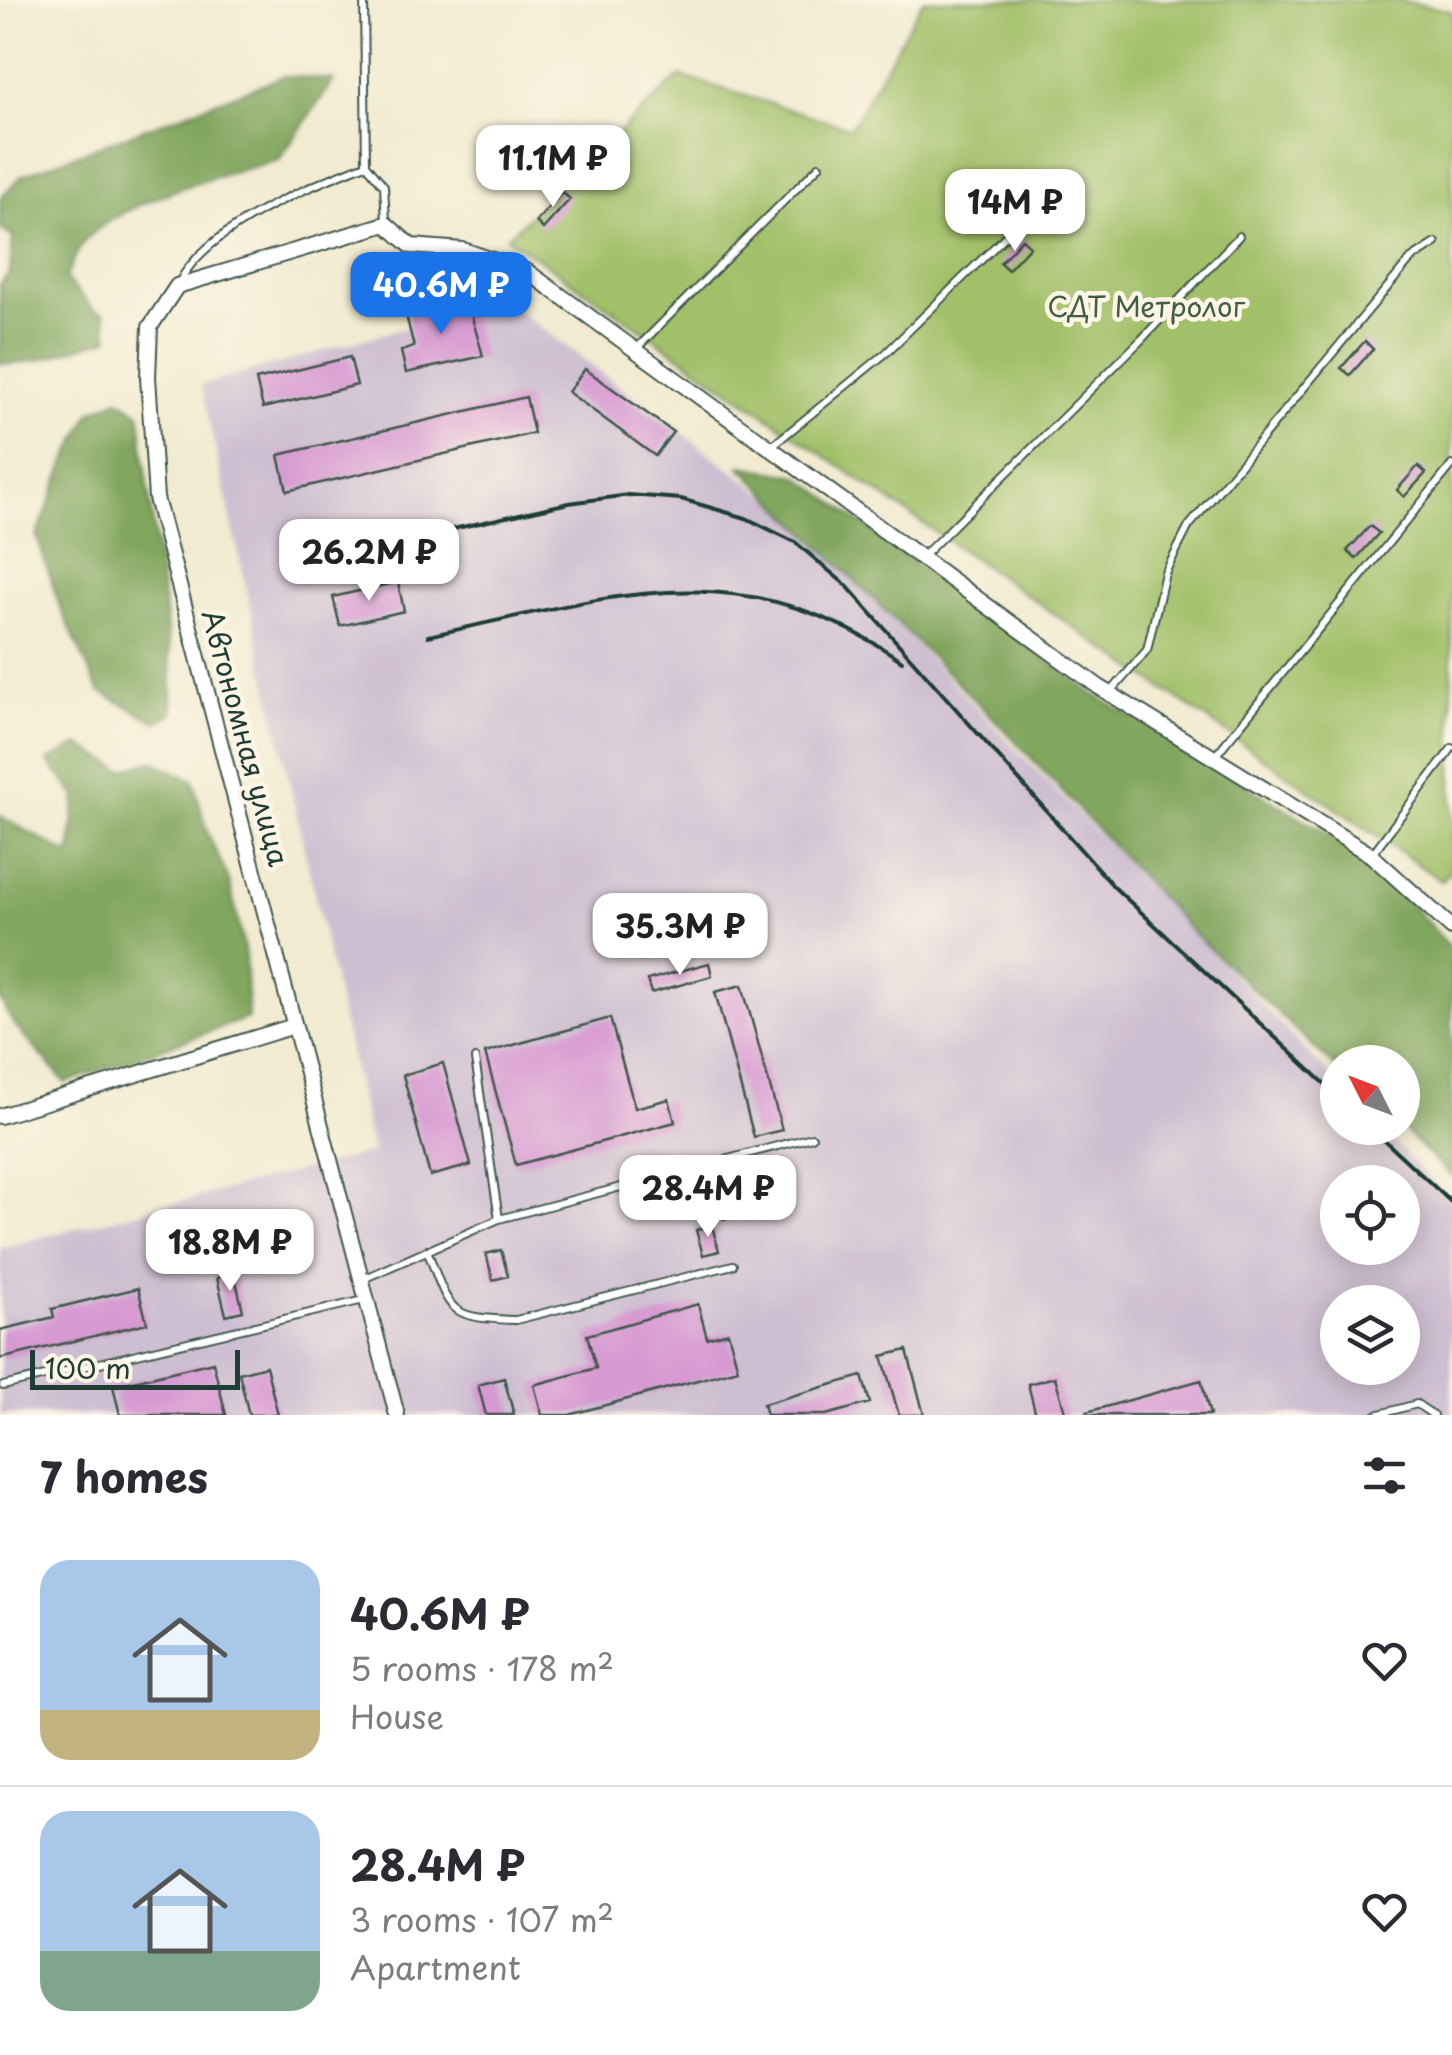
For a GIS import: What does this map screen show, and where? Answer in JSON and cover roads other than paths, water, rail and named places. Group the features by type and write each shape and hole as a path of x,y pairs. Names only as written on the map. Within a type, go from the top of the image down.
{"street":[{"path":"177,286 386,224 411,246 462,250 528,272 1109,694 1371,855 1452,928"},
{"name":"Автономная улица","path":"177,286 150,327 148,378 156,498 396,1415"},
{"path":"0,1116 294,1026"}],"lane":[{"path":"364,0 366,164 384,186 386,224"},
{"path":"177,286 186,268 272,201 366,164"},
{"path":"636,349 819,166"},
{"path":"772,446 886,354 1064,179"},
{"path":"922,557 1238,236"},
{"path":"1109,694 1147,650 1165,574 1189,526 1411,259 1436,243"},
{"path":"1214,757 1452,466"},
{"path":"1371,855 1452,748"},
{"path":"474,1059 499,1219"},
{"path":"360,1281 499,1219 812,1136"},
{"path":"427,1250 448,1305 459,1314 481,1319 516,1320 734,1265"},
{"path":"3,1386 365,1300"},
{"path":"1376,1415 1416,1404 1433,1415"}],"railway":[{"path":"395,542 569,503 629,495 681,499 746,518 795,542 847,586 1114,887 1320,1079"},
{"path":"428,636 613,597 726,593 783,604 842,626 902,661"},
{"path":"1389,1145 1452,1203"}],"park label":[{"name":"СДТ Метролог","path":"1146,307"}]}
